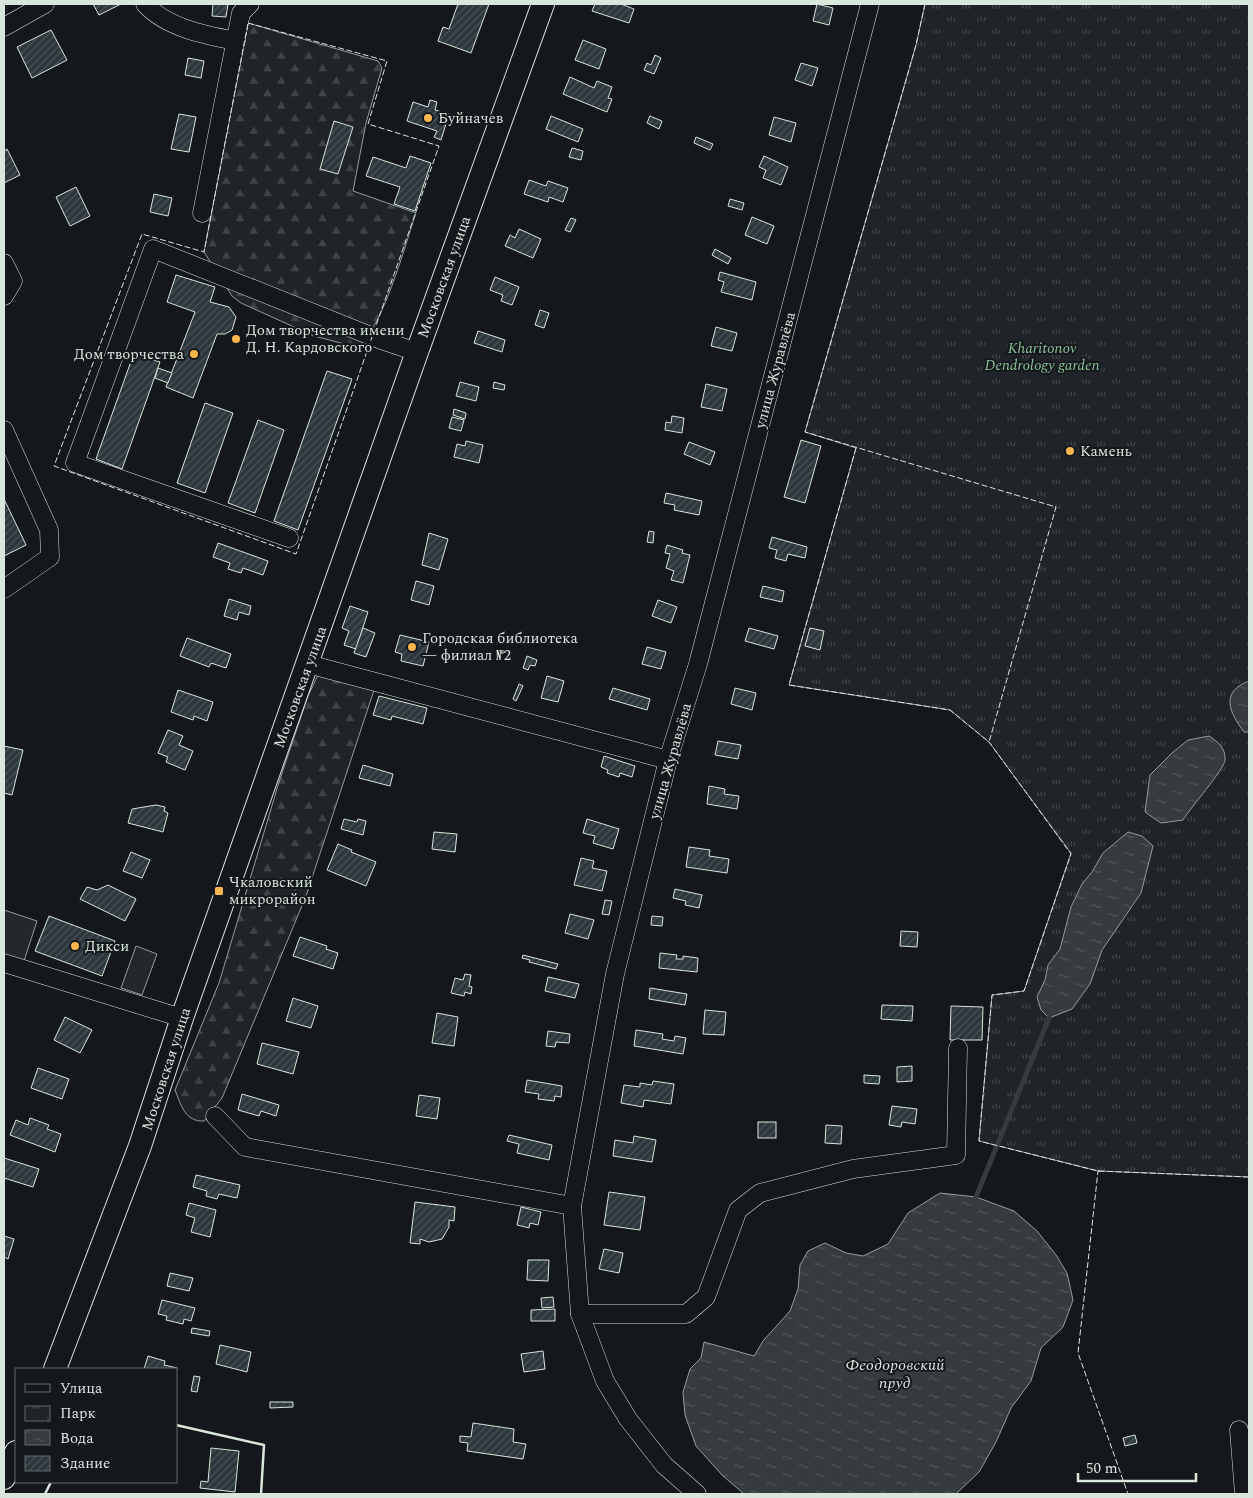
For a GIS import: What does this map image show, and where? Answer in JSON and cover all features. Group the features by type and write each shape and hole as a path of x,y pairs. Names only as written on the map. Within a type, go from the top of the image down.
{"main road":[{"name":"Московская улица","path":"55,1368 140,1146 182,1018 417,352 543,4"},
{"path":"4,1478 15,1454"}],"street":[{"path":"4,26 44,4"},
{"path":"145,4 153,12 173,23 202,34 236,41"},
{"path":"202,213 241,13 250,4"},
{"name":"улица Журавлёва","path":"697,1494 664,1465 628,1419 605,1381 580,1314 572,1206 615,974 668,760 698,664 870,4"},
{"path":"289,538 75,463 153,249 381,340 417,352"},
{"path":"4,263 12,281 4,296"},
{"path":"4,430 49,530 50,557 4,589"},
{"path":"308,664 668,760"},
{"path":"4,963 182,1018"},
{"path":"580,1314 686,1314 706,1297 738,1210 760,1193 853,1169 956,1155 958,1048"},
{"path":"215,1116 245,1147 572,1206"},
{"path":"1239,1430 1244,1494"}],"green space":[{"name":"Kharitonov Dendrology garden","path":"925,4 1249,4 1249,1177 1098,1171 979,1141 992,995 1024,991 1071,853 989,742 950,710 789,685 856,448 805,432 916,45"},
{"path":"248,23 378,61 382,68 366,123 353,191 416,213 392,286 375,325 365,339 356,347 314,336 241,303 232,296 204,252"},
{"path":"319,673 376,684 306,896 222,1098 204,1121 198,1121 192,1119 185,1112 175,1090 219,983 279,782 308,696"}],"shaded area":[{"path":"4,910 37,921 23,964 4,958"},
{"path":"136,946 157,954 142,995 121,988"}],"water":[{"path":"1249,681 1249,732 1244,732 1234,717 1230,703 1234,691"},
{"path":"1209,736 1218,743 1224,752 1225,760 1223,765 1183,820 1161,823 1145,812 1150,775 1188,740"},
{"path":"1128,832 1142,836 1153,846 1141,893 1102,950 1090,984 1072,1009 1049,1018 1041,1010 1037,997 1045,980 1048,965 1060,949 1071,907 1082,884 1092,872 1103,853"},
{"name":"Феодоровский пруд","path":"940,1193 976,1197 1014,1211 1037,1231 1056,1255 1067,1273 1073,1300 1063,1327 1041,1348 1031,1381 1011,1408 996,1442 979,1472 956,1494 744,1494 722,1475 696,1446 685,1415 683,1392 690,1369 701,1358 704,1342 754,1356 763,1341 790,1311 798,1289 800,1265 808,1251 825,1243 846,1253 863,1256 888,1244 908,1213"}],"building":[{"path":"93,4 121,4 99,15"},
{"path":"213,4 228,4 226,17 212,16"},
{"path":"458,4 489,4 471,53 438,41 443,27 449,29"},
{"path":"595,4 621,4 634,9 629,23 592,11"},
{"path":"817,4 833,8 829,25 813,21"},
{"path":"51,30 67,60 32,78 17,47"},
{"path":"583,40 606,49 599,69 575,60"},
{"path":"655,55 661,58 654,74 644,70 647,63 651,65"},
{"path":"188,58 204,61 201,78 185,75"},
{"path":"801,63 818,68 812,86 795,80"},
{"path":"570,77 594,88 597,81 612,87 608,98 612,99 607,112 563,94"},
{"name":"Буйначев","path":"430,100 437,102 435,110 449,114 441,140 434,137 437,131 407,121 413,102 428,107"},
{"path":"179,114 196,117 189,152 171,149"},
{"path":"551,116 583,129 578,142 546,129"},
{"path":"650,116 662,121 659,129 647,123"},
{"path":"774,117 796,123 791,142 769,135"},
{"path":"334,121 353,127 338,174 320,169"},
{"path":"696,137 713,144 710,150 694,143"},
{"path":"572,148 583,151 581,160 569,157"},
{"path":"7,149 20,175 4,183 4,151"},
{"path":"410,156 431,163 415,211 394,204 400,187 366,176 373,157 406,168"},
{"path":"764,156 788,167 781,185 763,178 766,170 759,167"},
{"path":"529,180 546,186 548,181 568,188 563,202 549,197 548,202 524,194"},
{"path":"76,187 90,216 70,226 56,197"},
{"path":"154,194 172,198 168,216 150,212"},
{"path":"730,199 744,203 742,210 728,206"},
{"path":"752,217 774,226 767,244 745,235"},
{"path":"571,218 576,220 570,232 565,230"},
{"path":"519,229 541,239 533,258 505,246 510,235 515,238"},
{"path":"715,249 731,258 728,264 712,255"},
{"path":"720,272 756,282 752,300 721,292 724,282 718,280"},
{"name":"Дом творчества","path":"176,275 215,287 210,302 229,307 236,317 232,330 225,334 217,334 193,398 166,387 195,312 167,302"},
{"path":"495,277 519,287 512,305 501,301 503,295 490,290"},
{"path":"540,310 549,313 544,328 535,325"},
{"path":"716,327 737,333 732,351 711,346"},
{"path":"478,331 505,340 502,352 474,343"},
{"path":"134,353 160,362 122,469 96,459"},
{"path":"158,368 172,373 168,383 155,378"},
{"path":"327,371 352,379 298,530 274,521"},
{"path":"460,382 479,387 476,401 456,396"},
{"path":"494,382 505,385 504,390 493,388"},
{"path":"706,384 727,389 722,411 701,407"},
{"path":"205,403 233,413 205,493 177,483"},
{"path":"454,409 466,413 465,419 453,415"},
{"path":"672,416 684,418 682,433 665,430 666,422 671,423"},
{"path":"452,417 464,420 461,431 449,428"},
{"path":"258,420 284,430 255,513 228,503"},
{"path":"801,440 821,446 805,503 784,497"},
{"path":"466,441 483,445 479,463 454,457 457,444 465,446"},
{"path":"689,442 715,452 710,465 684,454"},
{"path":"666,493 702,501 699,515 674,510 675,505 664,503"},
{"path":"4,499 26,545 4,556"},
{"path":"649,531 654,532 653,543 647,542"},
{"path":"429,533 448,539 439,570 422,565"},
{"path":"772,537 807,547 805,558 788,554 786,561 775,558 777,550 769,548"},
{"path":"218,543 268,561 263,575 243,568 241,573 228,569 230,563 213,557"},
{"path":"667,545 683,550 682,553 690,555 683,583 671,580 674,571 666,568 670,554 665,553"},
{"path":"416,581 434,586 429,605 411,600"},
{"path":"763,586 784,591 782,602 760,597"},
{"path":"229,599 251,606 249,615 239,612 237,620 224,616"},
{"path":"658,600 677,607 671,623 652,616"},
{"path":"350,606 368,612 356,649 344,645 349,631 342,628"},
{"path":"363,628 375,633 366,657 354,653"},
{"path":"749,628 778,636 774,649 745,641"},
{"path":"810,628 824,631 820,650 805,646"},
{"name":"Городская библиотека — филиал №2","path":"400,635 429,642 423,666 401,661 402,654 395,652"},
{"path":"187,638 231,654 226,668 211,663 209,667 180,656"},
{"path":"647,647 666,652 661,669 642,664"},
{"path":"527,656 537,660 535,666 530,665 528,670 523,668"},
{"path":"547,676 564,681 558,702 541,698"},
{"path":"519,684 523,686 516,701 513,699"},
{"path":"613,688 650,699 647,710 609,699"},
{"path":"735,688 756,693 752,710 731,704"},
{"path":"178,690 213,702 207,721 194,716 193,720 171,712"},
{"path":"379,696 427,708 423,724 392,716 391,720 373,715"},
{"path":"168,730 183,736 179,745 193,751 185,770 166,762 168,757 158,753"},
{"path":"718,741 741,745 738,759 715,755"},
{"path":"4,746 23,750 12,795 4,793"},
{"path":"604,756 635,766 632,777 620,773 619,777 607,773 608,770 601,767"},
{"path":"363,765 393,774 390,786 359,778"},
{"path":"709,786 725,789 724,794 739,796 737,809 707,804"},
{"path":"156,805 165,807 164,811 168,813 163,832 128,823 132,809"},
{"path":"344,819 357,822 358,819 366,821 363,835 341,829"},
{"path":"587,819 619,829 613,849 593,843 595,836 583,833"},
{"path":"434,832 457,834 455,852 432,849"},
{"path":"338,844 352,850 351,852 376,862 366,886 327,870"},
{"path":"689,847 710,850 709,856 729,859 727,873 686,867"},
{"path":"131,852 150,860 142,878 123,871"},
{"path":"581,858 594,861 592,868 607,871 602,891 574,885"},
{"path":"108,885 136,899 125,921 80,899 87,887 97,890"},
{"path":"675,889 702,895 699,908 685,905 686,901 673,898"},
{"path":"605,900 612,901 609,915 602,914"},
{"path":"570,914 594,920 588,939 565,933"},
{"name":"Дикси","path":"49,916 115,941 102,976 35,951"},
{"path":"652,916 663,917 662,926 651,925"},
{"path":"901,931 918,932 917,947 900,946"},
{"path":"300,937 327,946 326,949 338,953 333,969 293,956"},
{"path":"660,953 677,955 676,959 683,959 683,956 698,958 697,972 659,968"},
{"path":"523,955 558,964 556,969 529,962 530,960 522,958"},
{"path":"465,974 471,975 469,986 472,987 471,994 465,992 464,996 451,993 455,978 463,980"},
{"path":"548,977 579,984 575,998 545,991"},
{"path":"650,988 687,994 685,1005 649,999"},
{"path":"293,998 318,1006 311,1028 286,1021"},
{"path":"882,1005 913,1006 912,1021 881,1019"},
{"path":"951,1006 983,1007 982,1040 950,1040"},
{"path":"705,1010 726,1012 724,1035 703,1034"},
{"path":"437,1013 458,1017 454,1046 432,1043"},
{"path":"65,1017 92,1030 80,1053 54,1040"},
{"path":"636,1030 663,1034 662,1039 674,1041 675,1036 686,1038 683,1054 634,1046"},
{"path":"548,1031 570,1034 569,1043 556,1042 555,1047 546,1046"},
{"path":"262,1043 299,1052 293,1074 257,1064"},
{"path":"912,1066 912,1081 897,1082 897,1067"},
{"path":"38,1068 69,1079 62,1099 31,1088"},
{"path":"864,1075 880,1076 879,1084 864,1083"},
{"path":"527,1080 562,1086 561,1097 555,1096 554,1101 538,1099 539,1094 525,1092"},
{"path":"653,1081 674,1084 671,1104 644,1100 643,1107 621,1103 624,1085 640,1087 640,1083 652,1085"},
{"path":"242,1094 279,1105 276,1116 261,1111 259,1116 238,1110"},
{"path":"419,1095 440,1098 437,1119 416,1116"},
{"path":"892,1106 917,1109 915,1124 902,1122 901,1127 889,1125"},
{"path":"30,1118 49,1125 47,1129 61,1134 55,1152 10,1135 16,1120 28,1125"},
{"path":"758,1122 776,1122 776,1138 758,1138"},
{"path":"826,1125 842,1126 841,1144 825,1143"},
{"path":"509,1135 552,1145 549,1160 517,1153 519,1144 507,1141"},
{"path":"634,1136 656,1140 652,1162 613,1156 615,1140 633,1143"},
{"path":"4,1158 39,1169 33,1187 4,1178"},
{"path":"196,1175 240,1185 237,1198 219,1194 217,1199 206,1196 207,1191 193,1187"},
{"path":"609,1192 645,1197 640,1230 604,1225"},
{"path":"415,1202 455,1207 454,1221 449,1220 449,1227 442,1239 429,1242 420,1239 420,1244 410,1243"},
{"path":"189,1203 216,1210 210,1237 191,1232 195,1218 186,1215"},
{"path":"521,1207 541,1212 538,1225 530,1223 529,1228 517,1225"},
{"path":"4,1236 14,1239 8,1259 4,1257"},
{"path":"604,1249 623,1253 619,1273 599,1269"},
{"path":"528,1260 549,1260 548,1281 527,1280"},
{"path":"170,1273 193,1278 189,1291 167,1286"},
{"path":"553,1297 554,1307 542,1308 541,1298"},
{"path":"162,1300 195,1308 191,1321 184,1319 183,1324 166,1320 167,1316 158,1314"},
{"path":"555,1309 555,1321 531,1321 531,1310"},
{"path":"192,1328 210,1331 209,1336 191,1333"},
{"path":"220,1345 251,1352 247,1372 216,1364"},
{"path":"543,1351 545,1369 524,1372 521,1354"},
{"path":"148,1356 165,1361 164,1365 177,1368 144,1368"},
{"path":"194,1376 200,1377 197,1392 191,1391"},
{"path":"270,1402 293,1402 293,1407 270,1408"},
{"path":"473,1423 514,1429 513,1442 526,1444 523,1459 467,1451 468,1443 460,1442 460,1436 471,1437"},
{"path":"1135,1435 1137,1443 1125,1446 1123,1438"},
{"path":"211,1448 239,1451 235,1492 200,1488 201,1481 208,1482"}],"waterway":[{"path":"976,1197 1049,1018"}],"fence":[{"path":"925,4 916,45 805,432 1056,507 989,742"},
{"path":"248,23 387,61 368,124 439,146 296,554 54,466 142,234 204,252 248,23"},
{"path":"856,448 789,685 950,710 989,742 1071,854 1024,991 992,995 979,1141 1098,1171 1249,1177"},
{"path":"1100,1171 1098,1171 1078,1353 1128,1494"}],"wall":[{"path":"178,1425 264,1445 261,1494"},
{"path":"45,1494 50,1483"}],"place":[{"name":"Буйначев","path":"428,118"},
{"name":"Дом творчества имени Д. Н. Кардовского","path":"236,339"},
{"name":"Дом творчества","path":"194,354"},
{"name":"Камень","path":"1070,451"},
{"name":"Городская библиотека — филиал №2","path":"412,647"},
{"name":"Чкаловский микрорайон","path":"219,891"},
{"name":"Дикси","path":"75,946"}]}
